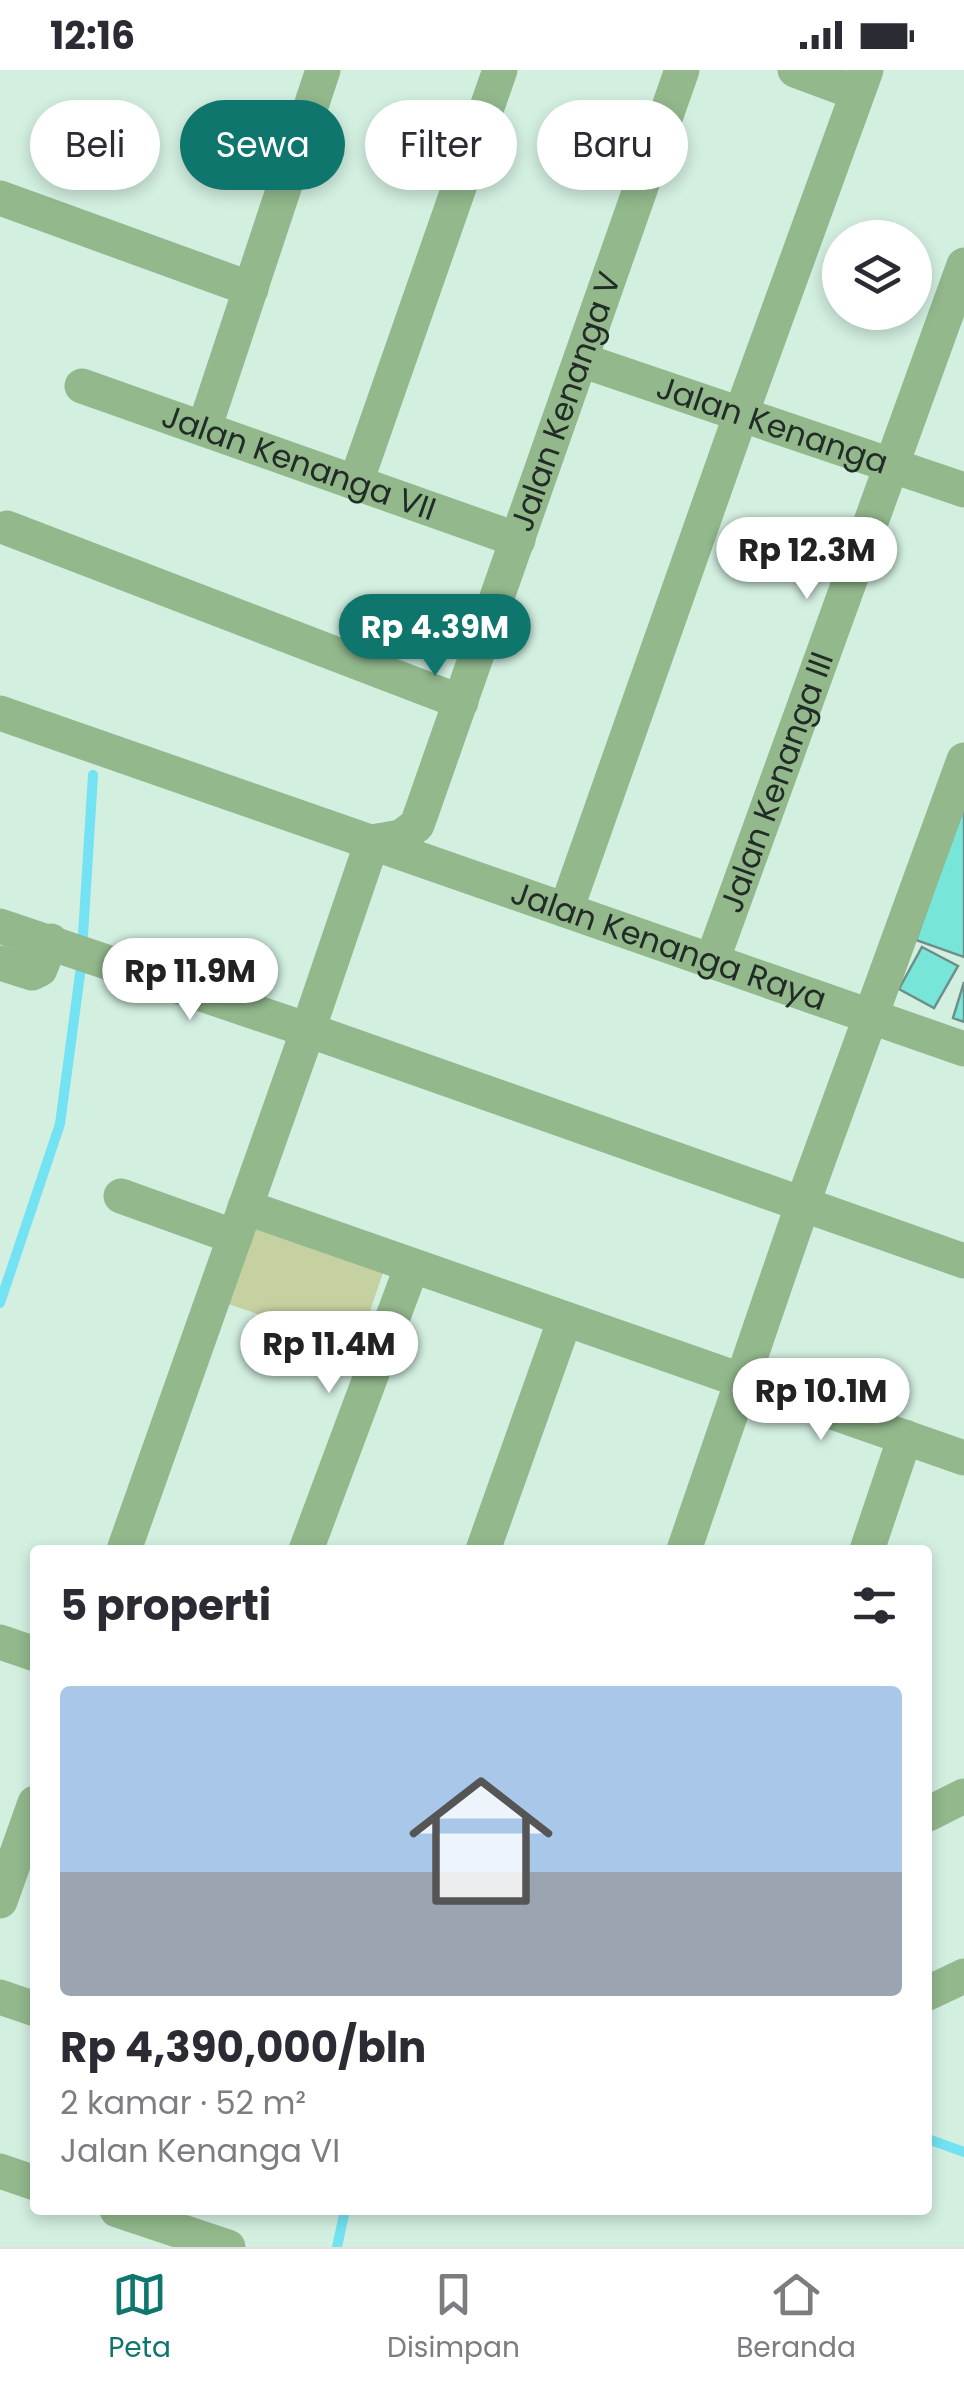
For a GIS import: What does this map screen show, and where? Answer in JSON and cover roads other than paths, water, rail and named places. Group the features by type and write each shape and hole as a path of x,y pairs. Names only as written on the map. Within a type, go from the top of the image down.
{"street":[{"path":"204,428 323,70"},
{"path":"356,482 500,70"},
{"name":"Jalan Kenanga V","path":"372,842 401,838 417,825 682,70"},
{"path":"566,910 861,81 795,70"},
{"path":"0,198 250,289"},
{"name":"Jalan Kenanga III","path":"712,961 964,265"},
{"name":"Jalan Kenanga","path":"581,360 964,490"},
{"name":"Jalan Kenanga VII","path":"82,386 518,540"},
{"path":"7,528 462,702"},
{"path":"0,713 372,842 126,1545"},
{"path":"686,1545 964,760"},
{"name":"Jalan Kenanga Raya","path":"372,842 964,1049"},
{"path":"0,926 964,1260"},
{"path":"0,963 32,973 70,948"},
{"path":"121,1196 412,1266 964,1458"},
{"path":"308,1545 412,1266"},
{"path":"484,1545 565,1318"},
{"path":"869,1545 905,1438"},
{"path":"0,1642 30,1652"},
{"path":"932,1812 964,1796"},
{"path":"0,1901 24,1818"},
{"path":"932,1991 964,1976"},
{"path":"0,1997 30,2007"},
{"path":"0,2171 30,2181"},
{"path":"131,2215 228,2247"}],"waterway":[{"path":"0,1303 60,1124 81,967 93,775"},
{"path":"932,2140 964,2152"},
{"path":"337,2247 344,2215"}]}
